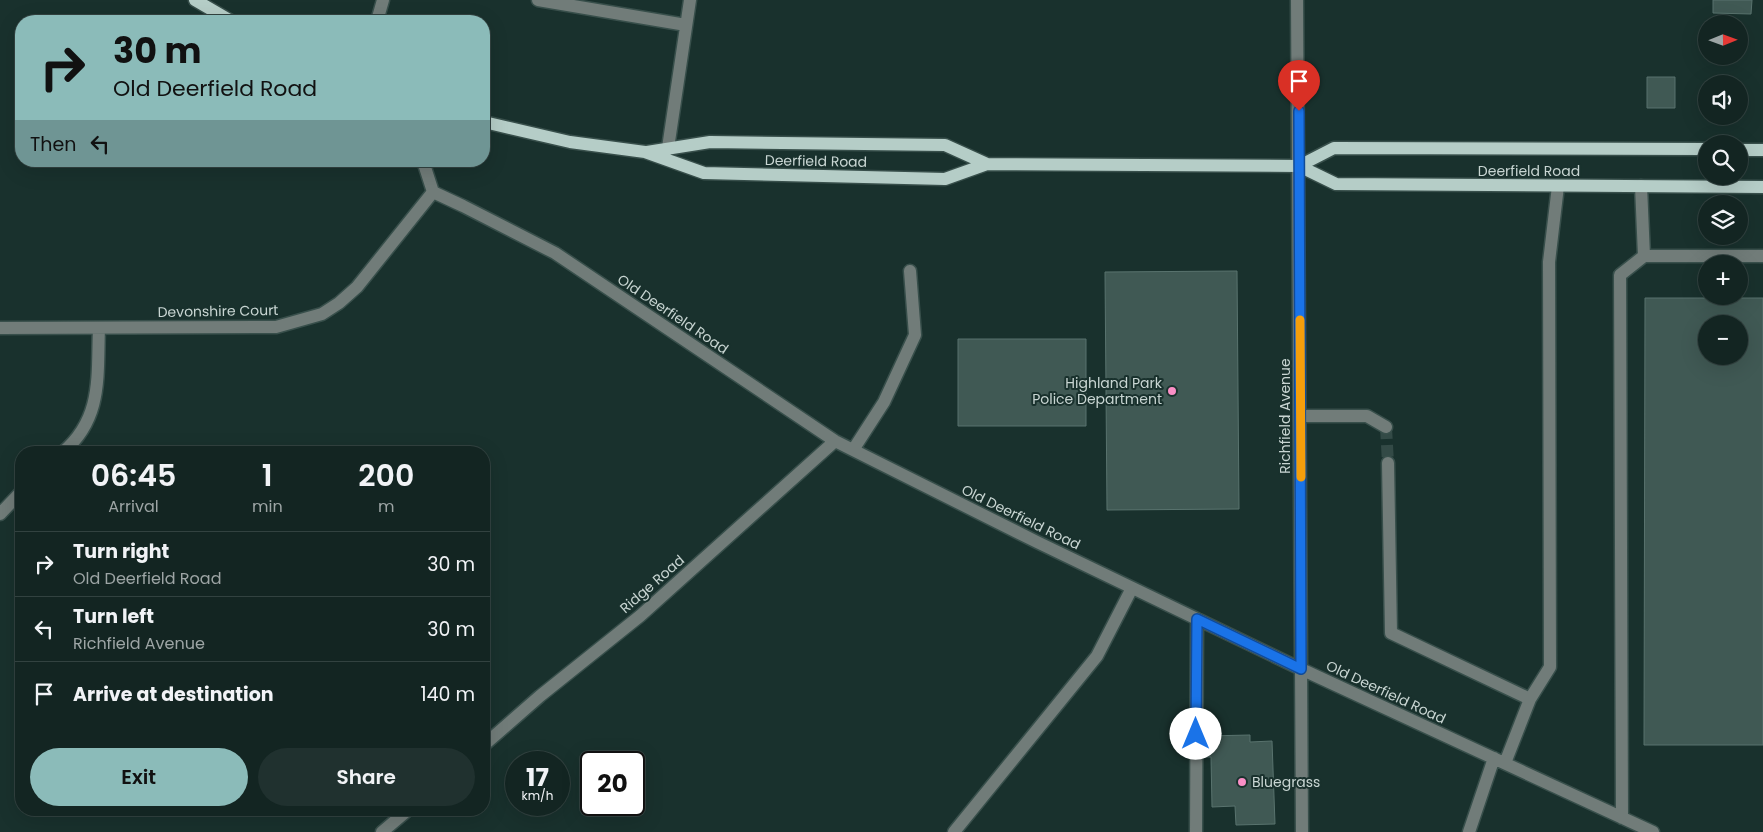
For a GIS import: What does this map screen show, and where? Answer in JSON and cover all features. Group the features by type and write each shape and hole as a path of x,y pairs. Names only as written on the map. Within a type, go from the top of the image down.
{"main road":[{"path":"194,0 220,15"},
{"name":"Deerfield Road","path":"490,123 570,142 645,152 704,173 945,179 987,164 1299,166 1336,184 1763,187"},
{"name":"Deerfield Road","path":"645,152 710,142 945,145 987,164"},
{"name":"Deerfield Road","path":"1299,166 1334,148 1698,149"},
{"path":"1748,150 1763,150"}],"street":[{"path":"379,15 383,0"},
{"path":"538,0 686,25"},
{"path":"668,148 690,0"},
{"name":"Richfield Avenue","path":"1297,0 1302,832"},
{"path":"425,167 433,192"},
{"path":"1469,832 1530,699 1550,667 1549,262 1558,186"},
{"path":"1641,186 1644,256"},
{"name":"Devonshire Court","path":"0,328 276,327 322,314 339,303 357,287 433,192"},
{"name":"Old Deerfield Road","path":"433,192 555,253 835,441 1132,588 1301,669 1653,832"},
{"path":"1622,818 1620,275 1644,256 1763,256"},
{"path":"853,450 884,402 915,335 910,271"},
{"path":"70,446 83,432 93,411 99,328"},
{"path":"1300,416 1367,416 1386,427"},
{"name":"Ridge Road","path":"490,740 540,696 640,616 835,441"},
{"path":"1388,463 1390,633 1530,699"},
{"path":"0,514 15,498"},
{"path":"954,832 1098,656 1132,588"},
{"path":"1196,832 1197,619"},
{"path":"382,832 401,816"}],"building":[{"path":"1713,0 1752,0 1751,14 1713,13"},
{"path":"1647,77 1675,77 1675,108 1647,108"},
{"name":"Highland Park Police Department","path":"1237,271 1239,509 1107,510 1105,272"},
{"path":"1645,298 1698,298 1698,305 1748,305 1748,298 1763,298 1763,745 1644,745"},
{"path":"958,339 1086,339 1086,426 958,426"},
{"name":"Bluegrass","path":"1250,735 1250,742 1272,741 1275,824 1236,825 1235,806 1212,807 1211,757 1206,757 1205,736"}],"tunnel":[{"path":"1386,427 1388,463"}],"slow traffic":[{"path":"1300,320 1301,477"}],"place":[{"name":"Highland Park Police Department","path":"1172,391"},
{"name":"Bluegrass","path":"1242,782"}],"route":[{"path":"1196,734 1197,619 1301,669 1299,111"}]}
